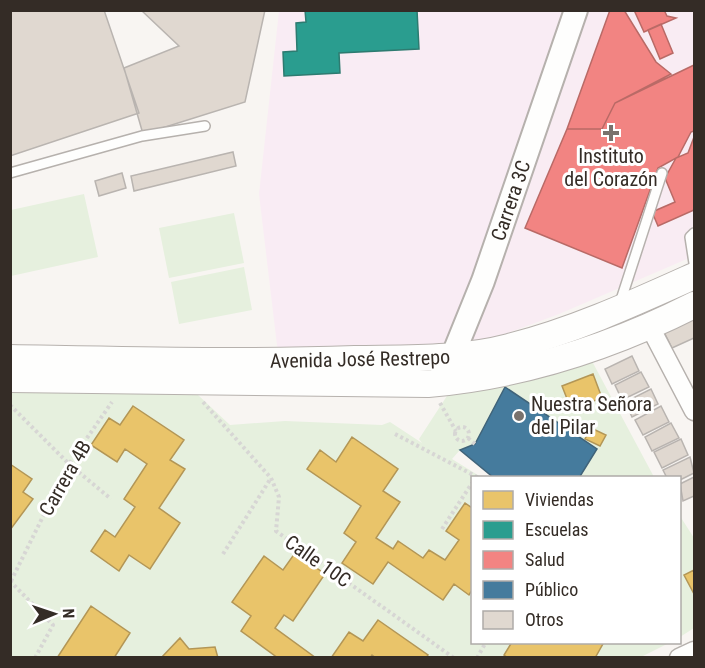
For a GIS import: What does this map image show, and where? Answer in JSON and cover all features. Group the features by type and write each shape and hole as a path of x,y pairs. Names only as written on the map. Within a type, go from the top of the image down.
{"main road":[{"name":"Avenida José Restrepo","path":"10,358 279,362 453,355 507,348 617,311 694,276"},
{"name":"Avenida José Restrepo","path":"10,379 428,384 492,377 584,352 650,327 694,305"}],"street":[{"name":"Carrera 3C","path":"428,384 453,355 483,281 576,10"},
{"path":"650,327 694,411"},
{"path":"679,657 694,651"}],"lane":[{"path":"10,173 142,136 205,126"},
{"path":"617,311 662,173"},
{"path":"694,233 690,237 690,246 694,263"}],"path":[{"name":"Carrera 4B","path":"10,581 69,464 128,379"},
{"name":"Calle 10C","path":"182,380 271,478 279,497 276,531 454,657"},
{"path":"428,384 456,430 455,436 459,440 468,438"},
{"path":"10,405 69,464 111,499"},
{"path":"456,430 466,428 470,432 468,438"},
{"path":"395,434 475,476"},
{"path":"468,438 475,444"},
{"path":"223,554 271,478"},
{"path":"442,529 471,485"},
{"path":"10,581 53,625 35,657"},
{"path":"477,657 485,644"}],"shaded area":[{"path":"279,11 562,11 449,351 279,362 259,194"},
{"name":"Instituto del Corazón","path":"570,11 694,11 694,256 559,314 470,347 449,351"}],"green space":[{"path":"84,194 98,257 11,276 11,210"},
{"path":"234,213 244,263 169,278 159,228"},
{"path":"244,267 252,310 179,324 171,282"},
{"path":"578,335 653,476 580,476 597,449 505,387 475,444 460,450 452,459 479,476 471,476 471,644 667,644 639,658 11,657 10,378 182,380 230,425 285,421 382,425 390,422 422,443 419,439 456,382"},
{"path":"681,518 694,538 694,628 681,636"}],"building: Viviendas":[{"path":"593,374 602,398 571,409 562,386"},
{"path":"133,406 184,440 170,460 185,469 159,508 180,523 150,569 129,555 119,571 91,551 105,530 115,537 135,507 124,499 147,464 125,449 117,462 91,445 109,418 120,425"},
{"path":"591,428 606,435 600,446 585,439"},
{"path":"352,437 398,469 383,491 400,502 376,538 393,549 398,541 423,558 429,550 445,560 459,540 446,531 465,503 471,507 471,592 469,595 454,584 443,600 388,562 373,584 342,563 356,542 344,533 361,506 307,469 320,450 336,462"},
{"path":"10,464 32,479 23,492 33,499 10,530"},
{"path":"295,553 325,574 293,621 284,615 275,628 316,658 278,658 241,631 251,616 232,602 264,556 283,570"},
{"path":"694,570 694,594 684,575"},
{"path":"91,606 130,633 114,658 57,658"},
{"path":"378,620 428,655 426,658 376,658 372,655 370,658 331,658 349,632 363,641"},
{"path":"180,638 189,649 215,647 218,658 161,658"},
{"path":"511,644 603,644 595,658 508,658 504,655"}],"building: Escuelas":[{"path":"305,10 417,10 419,49 339,53 340,73 284,76 283,52 297,51 296,23 306,22"}],"building: Salud":[{"path":"610,10 624,10 656,62 671,74 615,103 602,129 567,129"},
{"path":"634,10 664,10 667,16 676,18 644,32"},
{"path":"661,24 673,53 660,59 648,30"},
{"path":"694,65 694,131 691,132 678,157 658,168 622,268 525,228 567,129 602,129 615,103"},
{"path":"694,137 694,210 658,226 652,212 675,202 665,178 676,158 688,153"}],"building: Público":[{"name":"Nuestra Señora del Pilar","path":"505,387 597,449 580,476 492,476 460,450 475,444"}],"building: Otros":[{"path":"10,10 104,10 139,113 10,156"},
{"path":"141,10 265,10 245,102 143,134 124,68 179,46"},
{"path":"233,152 236,166 134,191 131,176"},
{"path":"122,173 126,188 99,196 95,181"},
{"path":"694,310 694,338 672,348 661,326"},
{"path":"632,356 639,371 612,384 605,369"},
{"path":"641,372 649,387 622,400 615,385"},
{"path":"651,389 658,404 632,417 625,402"},
{"path":"661,406 669,422 643,435 635,420"},
{"path":"671,423 679,438 652,451 645,437"},
{"path":"681,439 688,455 662,468 654,452"},
{"path":"690,457 694,473 681,480 681,476 666,476 663,470"},
{"path":"694,477 694,496 683,501 681,484"}],"place":[{"name":"Instituto del Corazón","path":"611,133"},
{"name":"Nuestra Señora del Pilar","path":"519,416"}]}
